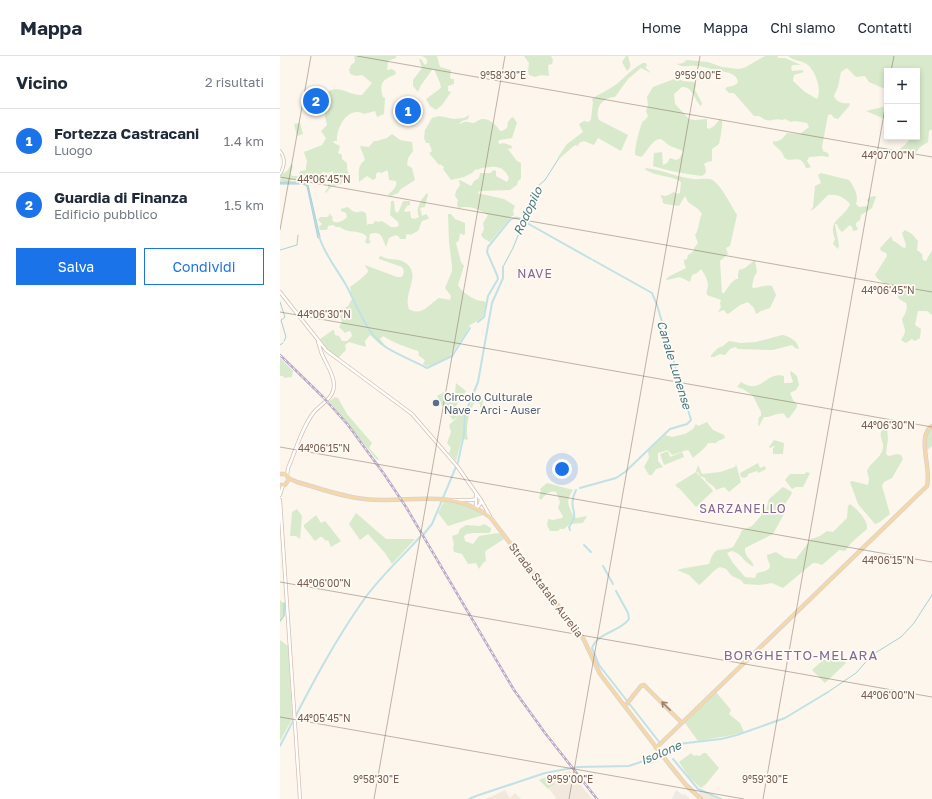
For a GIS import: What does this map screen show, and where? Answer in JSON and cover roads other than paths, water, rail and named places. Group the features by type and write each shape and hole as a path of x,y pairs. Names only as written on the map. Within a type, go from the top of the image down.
{"main road":[{"path":"280,292 318,342 332,356"},
{"path":"280,494 288,476 288,468 309,420 314,412 333,394 334,382 318,342"},
{"path":"323,354 323,350 326,351"},
{"path":"323,354 326,351"},
{"path":"323,354 332,356"},
{"path":"323,354 327,363"},
{"path":"326,359 327,356 332,356"},
{"name":"Strada Statale Aurelia","path":"332,356 408,411 457,465 476,492 490,517"},
{"path":"657,749 927,486 928,477 925,435 927,430 932,426"},
{"path":"281,474 288,468"},
{"name":"Strada Statale Aurelia","path":"281,474 288,476 297,482 366,500 452,500 476,508 490,517 583,638 600,674 626,703 657,749 686,784 701,799"},
{"path":"283,485 297,482"},
{"path":"476,492 476,508"},
{"path":"452,500 476,499"},
{"path":"280,500 300,799"},
{"path":"476,508 480,504 481,500"},
{"path":"626,703 641,686 646,686 682,723"}],"street":[{"path":"280,152 285,164 280,174"}],"water":[{"path":"280,182 303,182 308,185 320,237 318,238 307,186 303,184 280,184"}],"waterway":[{"name":"Rodopilo","path":"503,267 513,248 538,186 545,180 559,158"},
{"name":"Canale Lunense","path":"478,322 484,317 488,296 498,279 487,252 488,247 510,220 514,218 521,219 591,259"},
{"path":"280,250 297,245 298,235"},
{"name":"Canale Lunense","path":"319,236 324,249 346,285 366,324 376,339 387,348 427,368 452,356 470,328"},
{"name":"Canale Lunense","path":"580,488 616,478 625,472 670,429 687,424 691,420 657,305 652,293 593,260"},
{"path":"423,535 432,524 458,462 464,434 465,414 478,382 492,303 503,278 503,267"},
{"path":"280,302 285,317 281,320 286,337 284,341"},
{"name":"Canale Lunense","path":"570,530 569,527 574,518 572,503 576,490"},
{"path":"280,746 320,670 341,634 365,598 420,537"},
{"name":"Canale Lunense","path":"584,545 591,552"},
{"name":"Canale Lunense","path":"603,566 613,584"},
{"name":"Canale Lunense","path":"616,591 628,613 629,619 620,627 604,635 592,648 599,665 660,743"},
{"path":"828,692 856,673 872,655 901,637 914,623 932,595"},
{"path":"280,621 284,616 284,603"},
{"name":"Isolone","path":"469,799 545,773 578,767 629,766 658,756 670,747 678,744 721,739 737,735 785,718 828,692"},
{"name":"Canale Lunense","path":"673,759 698,789 721,799"}],"railway":[{"path":"280,355 323,397 348,425 384,474 406,507 514,690 545,733 597,799"}],"place":[{"name":"Guardia di Finanza","path":"316,101"},
{"name":"Fortezza Castracani","path":"408,111"},
{"name":"Circolo Culturale Nave - Arci - Auser","path":"436,403"}],"district":[{"name":"NAVE","path":"535,274"},
{"name":"SARZANELLO","path":"743,509"},
{"name":"BORGHETTO-MELARA","path":"801,655"}]}
